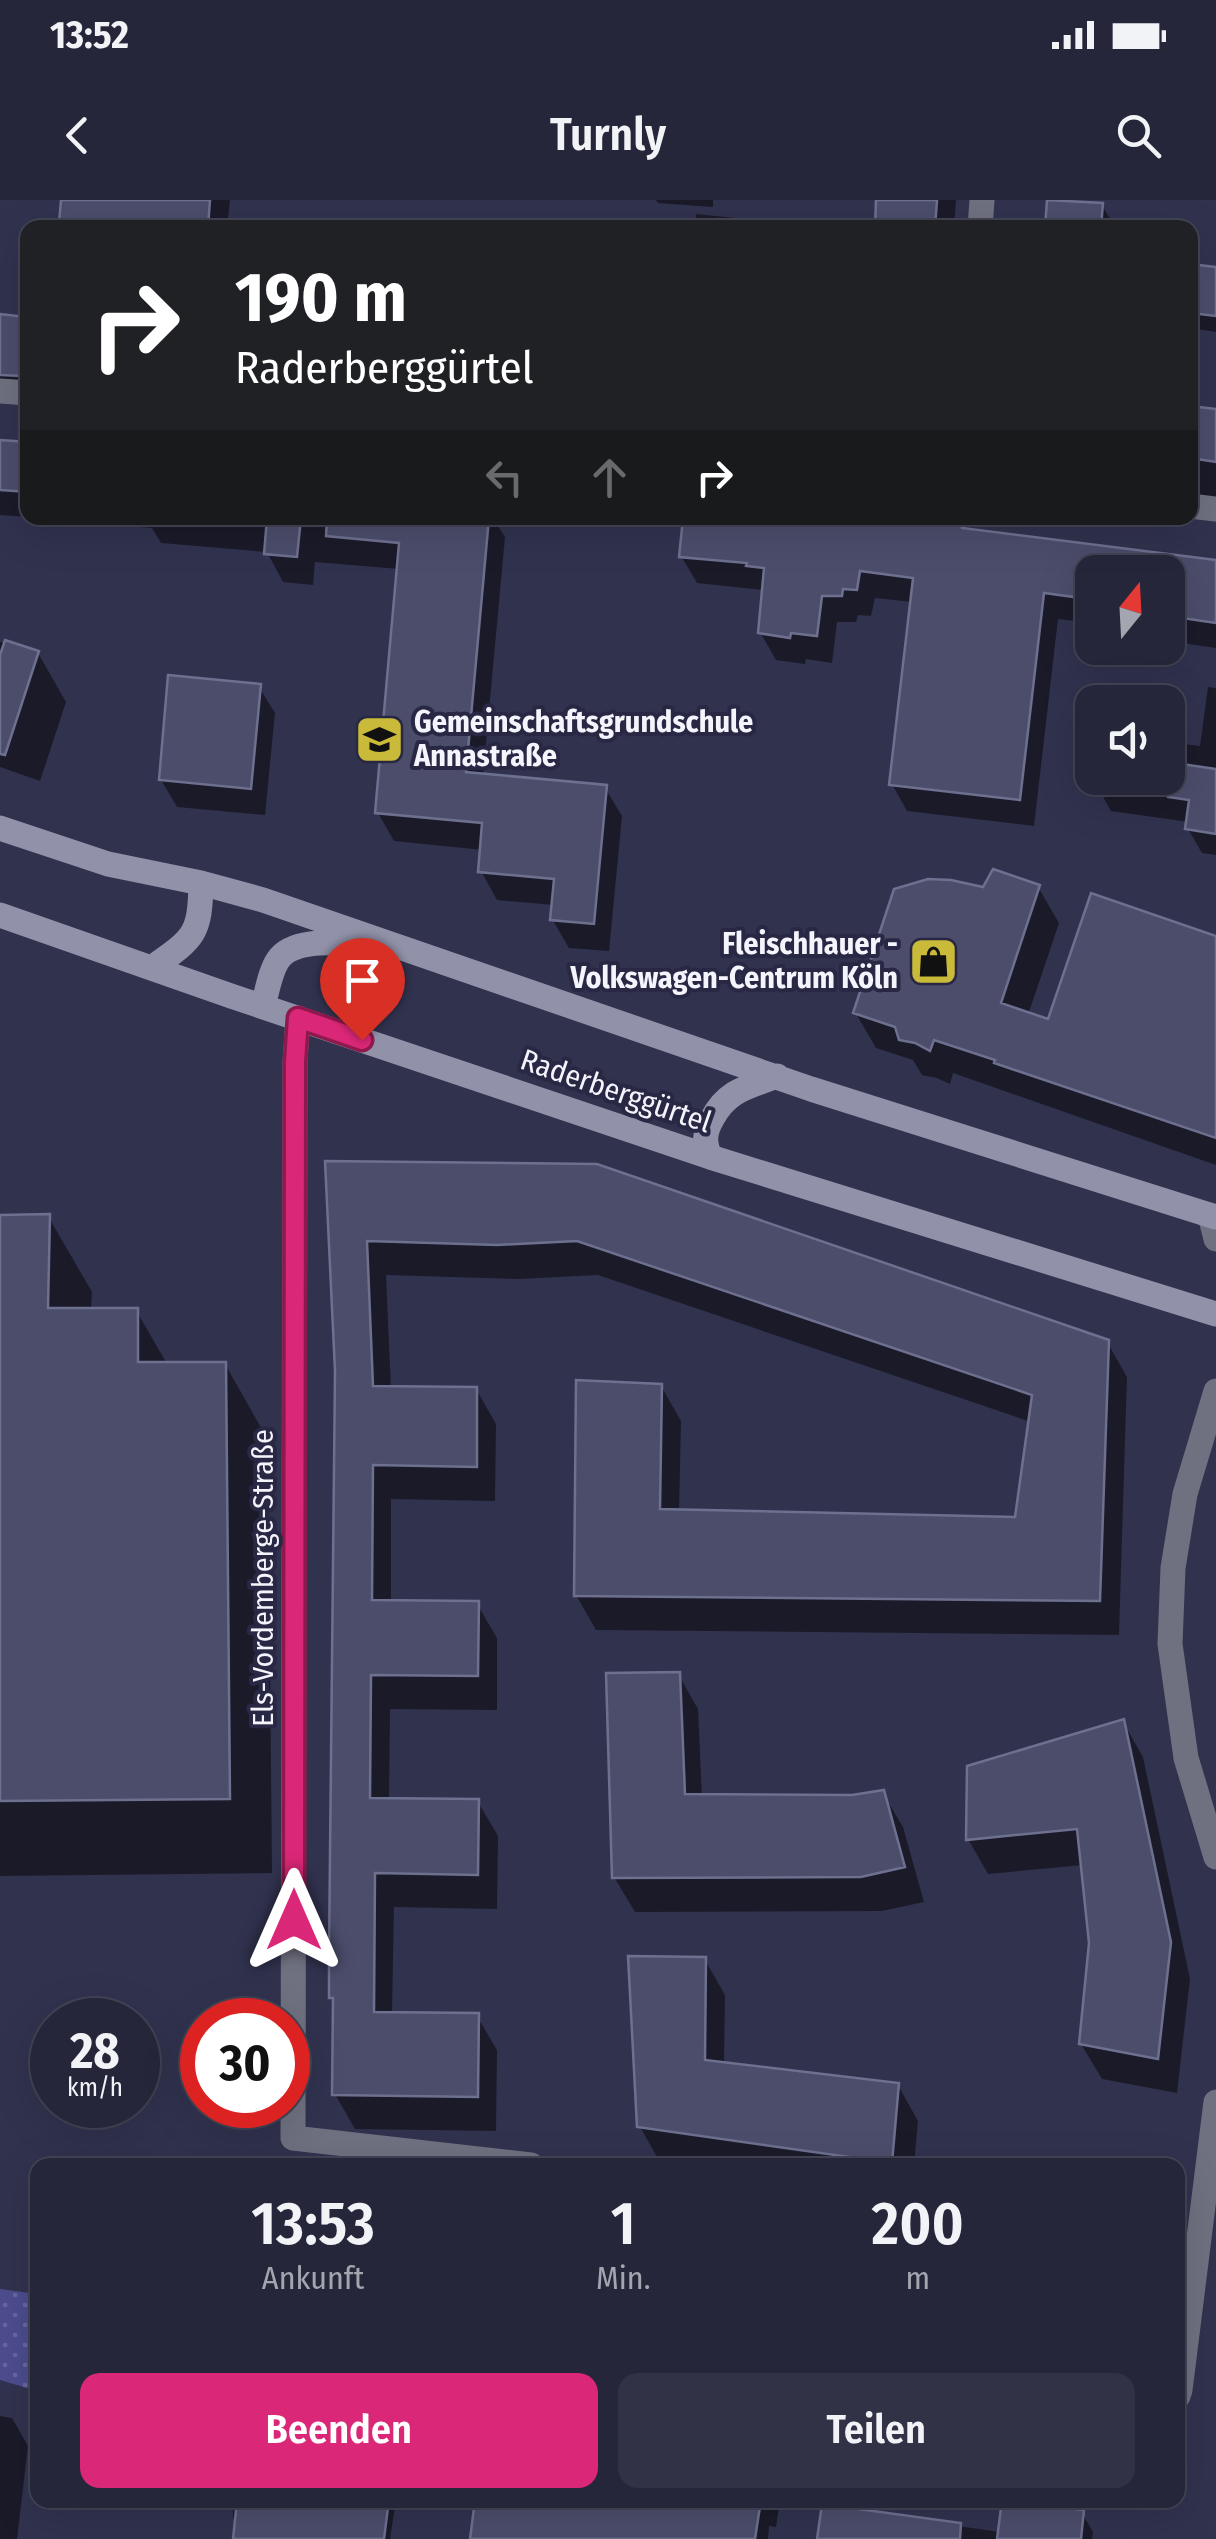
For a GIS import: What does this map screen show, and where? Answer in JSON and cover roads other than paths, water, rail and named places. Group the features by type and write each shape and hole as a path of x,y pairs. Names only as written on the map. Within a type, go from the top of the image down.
{"main road":[{"path":"0,828 108,864 201,882 263,900 1214,1224"},
{"path":"153,967 189,942 200,913 201,882"},
{"name":"Raderberggürtel","path":"0,915 710,1157 1216,1314"},
{"path":"263,1006 276,961 289,948 304,944 390,944"},
{"path":"710,1157 704,1142 721,1102 739,1090 777,1076"}],"street":[{"name":"Els-Vordemberge-Straße","path":"298,1018 294,2138 470,2158"},
{"path":"1216,1390 1185,1494 1173,1568 1170,1644 1186,1758 1216,1856"},
{"path":"1185,2298 1188,2242 1216,2102"}],"place":[{"name":"Gemeinschaftsgrundschule Annastraße","path":"379,739"},
{"name":"Fleischhauer - Volkswagen-Centrum Köln","path":"933,961"}]}
